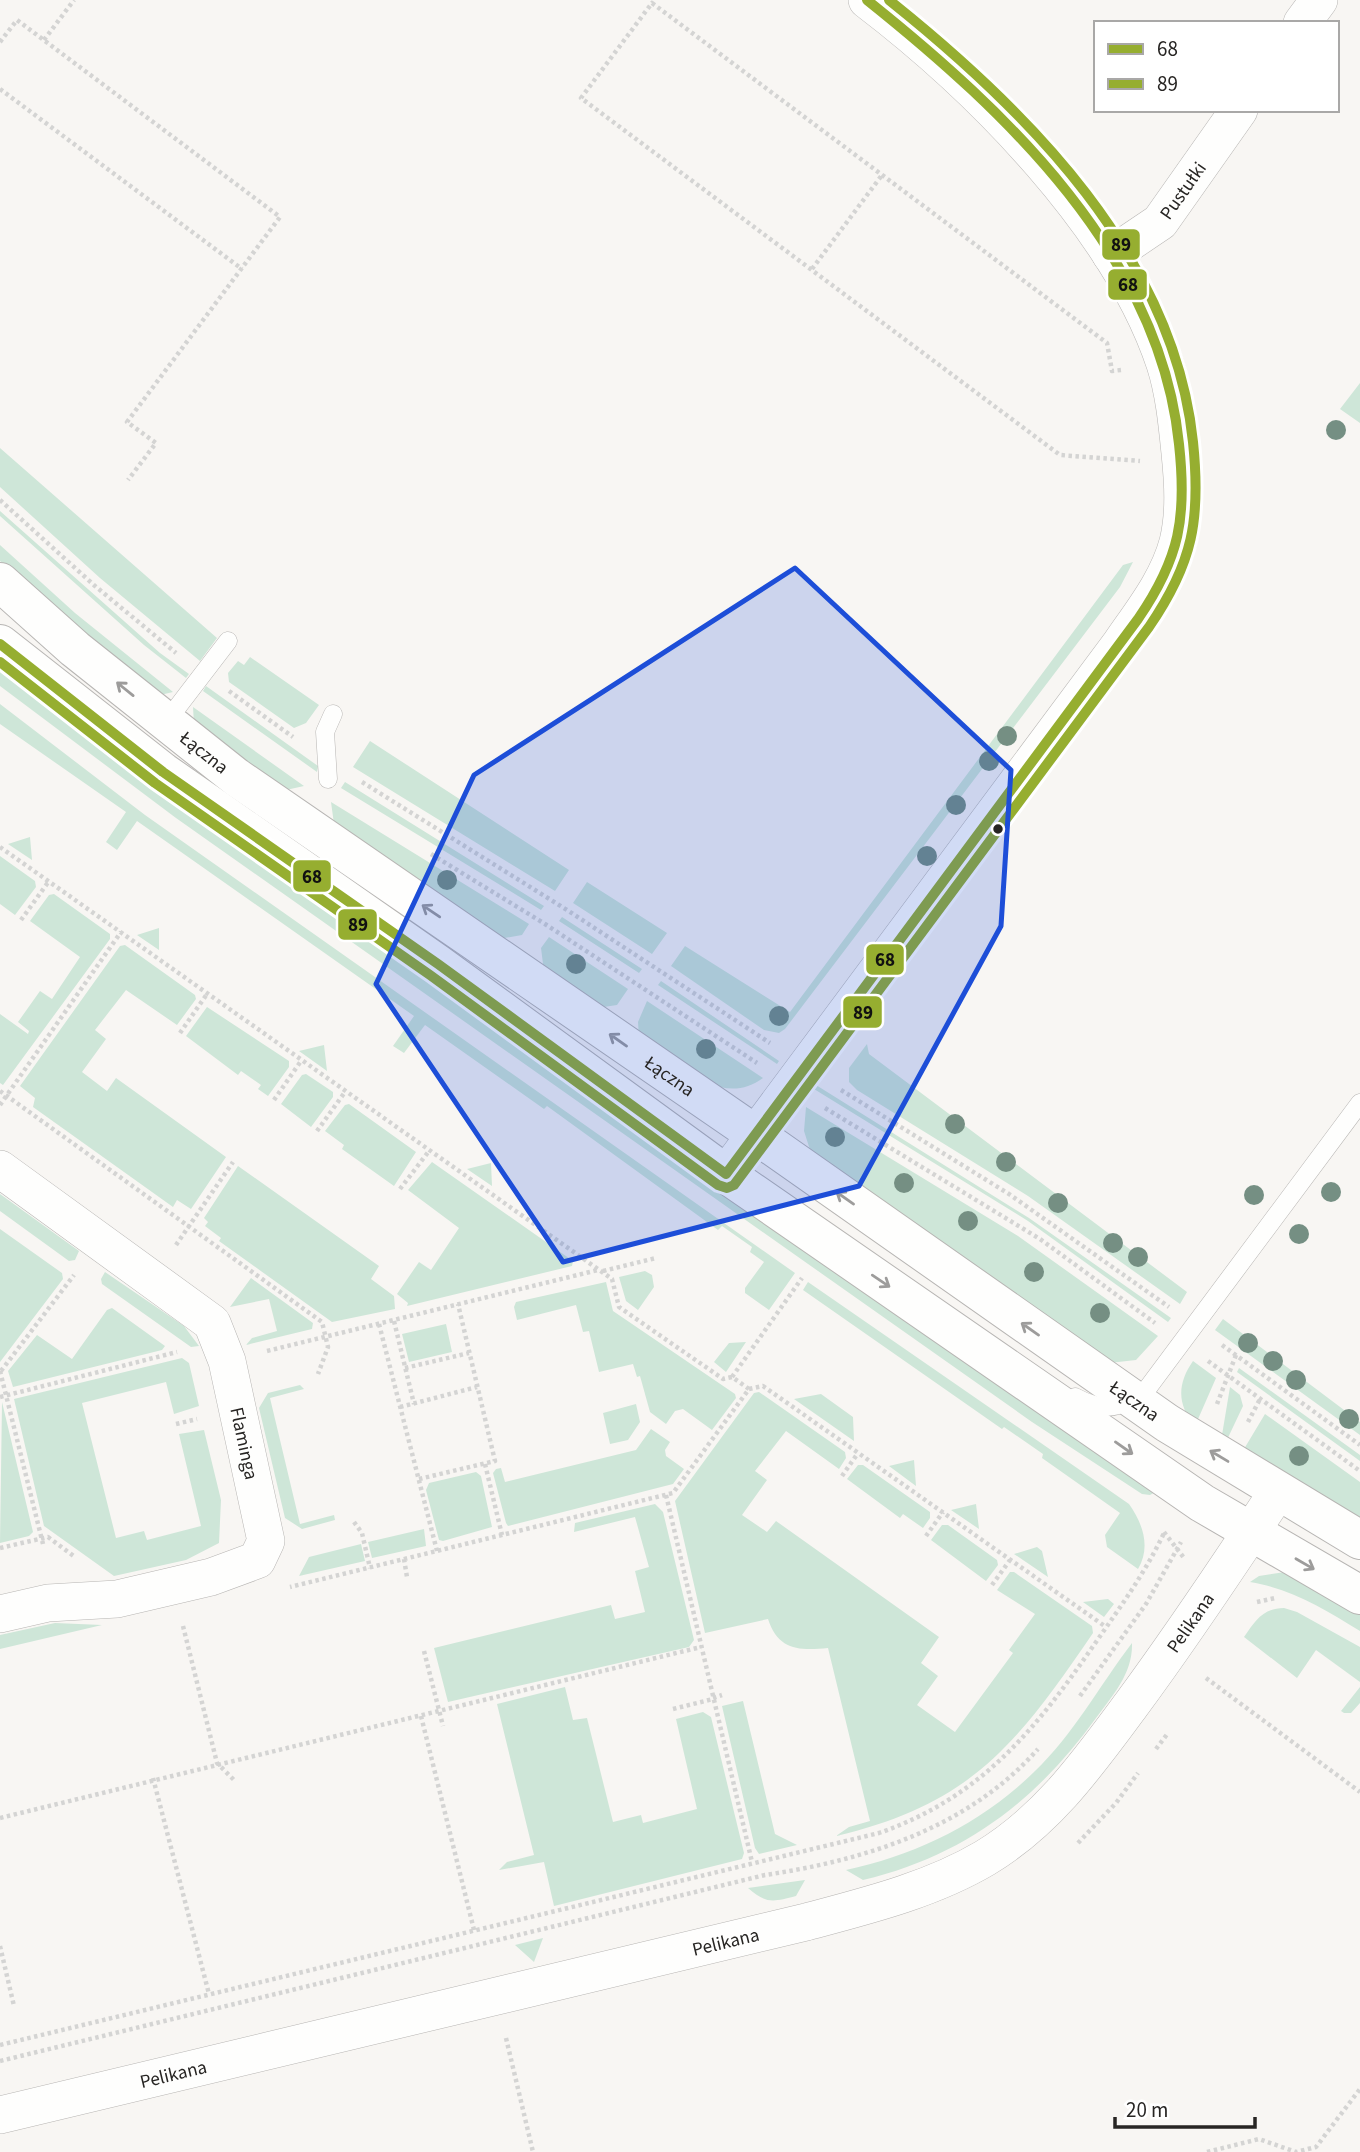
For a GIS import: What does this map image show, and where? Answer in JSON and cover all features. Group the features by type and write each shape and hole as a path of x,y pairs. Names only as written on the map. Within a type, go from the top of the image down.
{"street":[{"path":"726,1174 1121,643 1170,565 1182,520 1181,470 1174,403 1165,365 1153,333 1111,255 1051,176 994,112 914,36 867,0"},
{"path":"1303,21 1319,0"},
{"name":"Pustułki","path":"1111,255 1160,222 1239,112"},
{"name":"Łączna","path":"0,582 75,649 236,777 755,1134 1132,1400 1360,1540"},
{"name":"Łączna","path":"0,644 163,772 438,964 726,1174 988,1352 1186,1492 1250,1533 1360,1595"},
{"name":"Flaminga","path":"0,1170 212,1323 227,1361 266,1541 257,1560 211,1577 117,1599 48,1603 0,1614"},
{"name":"Pelikana","path":"0,2115 816,1919 901,1895 949,1876 1014,1838 1062,1795 1186,1631 1278,1491"}],"lane":[{"path":"166,722 228,641"},
{"path":"328,779 325,732 333,714"},
{"path":"988,1352 1090,1404 1112,1408 1144,1393 1360,1103"}],"path":[{"path":"44,40 74,0"},
{"path":"1125,370 1112,371 1107,343 652,3 581,98 1060,455 1154,462"},
{"path":"0,42 17,20 280,217 127,422 156,443 128,480"},
{"path":"0,89 242,268"},
{"path":"811,269 882,175"},
{"path":"0,500 95,586 184,659"},
{"path":"226,689 298,741"},
{"path":"361,781 567,910 779,1048"},
{"path":"0,847 612,1279 619,1307 723,1379 732,1377 806,1272"},
{"path":"428,852 545,924 758,1064"},
{"path":"21,920 49,881"},
{"path":"0,1105 121,932"},
{"path":"180,1033 208,994"},
{"path":"274,1100 301,1061"},
{"path":"838,1088 1038,1213 1175,1311"},
{"path":"0,1091 188,1229 322,1322 328,1347 318,1374"},
{"path":"317,1131 345,1093"},
{"path":"820,1105 1040,1240 1163,1329"},
{"path":"400,1189 429,1151"},
{"path":"188,1229 233,1162"},
{"path":"262,1352 656,1258"},
{"path":"65,1266 86,1282"},
{"path":"42,1541 3,1396 0,1371 82,1266"},
{"path":"419,1479 495,1461 457,1304"},
{"path":"394,1321 414,1404"},
{"path":"379,1324 436,1551"},
{"path":"3,1396 185,1350 174,1343"},
{"path":"1219,1343 1360,1445"},
{"path":"405,1368 469,1353"},
{"path":"1198,1354 1360,1471"},
{"path":"1223,1382 1236,1355"},
{"path":"732,1377 749,1389"},
{"path":"279,1590 673,1493 749,1389 763,1386 1106,1627"},
{"path":"400,1407 478,1387"},
{"path":"842,1476 858,1453"},
{"path":"485,1464 502,1535"},
{"path":"666,1495 752,1862"},
{"path":"926,1536 943,1512"},
{"path":"354,1522 362,1533 370,1568"},
{"path":"0,2045 879,1833 921,1816 965,1790 1007,1756 1053,1705 1145,1573 1164,1533"},
{"path":"0,1548 42,1541 48,1536 82,1562"},
{"path":"1171,1541 1185,1558"},
{"path":"1076,1702 1146,1604 1177,1549"},
{"path":"404,1559 407,1577"},
{"path":"992,1585 1010,1560"},
{"path":"180,1615 217,1763 235,1781"},
{"path":"0,1818 153,1778 440,1712 701,1647"},
{"path":"424,1651 443,1726"},
{"path":"1206,1678 1360,1792"},
{"path":"673,1709 722,1695"},
{"path":"421,1716 474,1930"},
{"path":"0,2061 765,1875 823,1865 890,1846 924,1833 970,1808 1014,1773 1044,1742"},
{"path":"153,1778 209,1994"},
{"path":"0,1946 14,2006"},
{"path":"506,2038 533,2152"},
{"path":"1207,2152 1259,2139 1296,2152 1316,2147 1360,2089"}],"highlighted area":[{"path":"795,568 1011,770 1001,926 859,1186 563,1262 376,984 474,775"}],"green space":[{"path":"1360,383 1360,423 1340,409"},
{"path":"0,448 217,638 200,661 100,578 0,487"},
{"path":"0,511 160,653 189,674 186,678 144,645 0,516"},
{"path":"0,545 75,613 173,692 156,696 0,561"},
{"path":"1133,562 1120,587 785,1029 779,1033 764,1030 671,966 685,946 790,1012 1123,565"},
{"path":"250,657 319,705 306,723 294,728 229,682 228,673 238,661 244,665"},
{"path":"0,660 1157,1491 1150,1495 1142,1494 1032,1422 176,818 0,686"},
{"path":"206,686 318,766 317,772 203,691"},
{"path":"0,704 145,815 795,1273 769,1310 745,1293 745,1288 764,1262 750,1252 752,1247 722,1226 718,1230 547,1106 544,1109 425,1025 404,1053 393,1046 414,1016 137,821 117,850 106,842 126,812 0,724"},
{"path":"193,707 304,786 286,790 194,724"},
{"path":"370,741 569,870 555,891 353,767"},
{"path":"345,782 544,906 541,910 341,788"},
{"path":"331,802 529,924 522,935 499,939 334,824"},
{"path":"30,837 32,860 8,844"},
{"path":"0,856 35,881 36,887 15,915 0,904"},
{"path":"587,882 667,933 652,954 573,903"},
{"path":"54,894 110,934 110,939 3,1085 0,1083 0,1014 28,1034 29,1031 18,1022 40,991 52,999 80,957 30,921 49,895"},
{"path":"562,917 642,969 639,973 559,921"},
{"path":"159,928 159,950 137,935"},
{"path":"549,937 628,989 617,1005 597,1008 544,972 541,948"},
{"path":"125,945 195,995 196,999 177,1025 126,990 95,1030 106,1039 82,1072 107,1091 116,1078 226,1157 191,1209 177,1200 173,1207 33,1107 35,1098 20,1086 120,946"},
{"path":"661,981 779,1061 777,1064 658,985"},
{"path":"647,1001 763,1078 747,1086 731,1088 698,1079 682,1069 639,1038 638,1022"},
{"path":"207,1007 289,1061 289,1067 268,1096 258,1089 261,1085 241,1071 238,1075 186,1036"},
{"path":"867,1044 869,1054 1187,1292 1180,1304 1028,1196 857,1090 849,1082 849,1068"},
{"path":"324,1045 327,1071 299,1051"},
{"path":"306,1074 333,1092 333,1097 311,1127 281,1104 302,1075"},
{"path":"816,1085 1029,1218 1171,1318 1168,1322 1028,1221 814,1089"},
{"path":"349,1104 416,1152 394,1186 342,1149 344,1145 325,1131 345,1105"},
{"path":"806,1107 1018,1236 1158,1336 1136,1360 1109,1363 811,1153 804,1131"},
{"path":"432,1162 573,1261 572,1266 407,1306 408,1303 397,1294 419,1262 431,1270 459,1228 408,1190"},
{"path":"491,1163 492,1186 467,1169"},
{"path":"238,1166 379,1266 371,1279 394,1296 395,1309 332,1322 219,1241 221,1238 205,1226 208,1222 204,1218"},
{"path":"0,1194 79,1251 75,1260 69,1261 0,1211"},
{"path":"0,1229 62,1273 63,1279 0,1362"},
{"path":"645,1271 652,1275 654,1287 638,1310 626,1301 619,1277"},
{"path":"105,1272 184,1326 199,1346 191,1347 102,1284 101,1279"},
{"path":"251,1278 313,1323 312,1329 246,1345 252,1338 277,1331 269,1299 230,1307"},
{"path":"606,1282 613,1311 735,1394 736,1398 712,1430 683,1409 675,1411 666,1424 650,1412 640,1376 637,1377 633,1364 599,1372 589,1331 583,1332 576,1305 517,1320 514,1307 516,1302"},
{"path":"808,1282 1129,1504 1144,1536 1144,1552 1138,1569 1107,1547 1105,1535 1120,1513 1042,1458 1043,1454 1004,1427 1002,1429 803,1290"},
{"path":"112,1308 165,1346 162,1350 13,1387 8,1371 37,1335 72,1359 107,1310"},
{"path":"1223,1319 1360,1422 1360,1435 1215,1330"},
{"path":"446,1324 452,1352 409,1362 402,1334"},
{"path":"746,1342 726,1372 714,1362 729,1343"},
{"path":"182,1358 189,1363 199,1406 174,1414 166,1382 82,1403 116,1538 144,1531 147,1540 201,1526 179,1434 204,1430 221,1500 219,1543 186,1560 114,1576 44,1526 14,1399"},
{"path":"1193,1361 1216,1378 1195,1426 1185,1410 1181,1394 1184,1378"},
{"path":"1239,1368 1360,1455 1360,1461 1237,1372"},
{"path":"300,1385 304,1389 270,1398 300,1524 334,1515 335,1520 302,1529 285,1518 259,1408 268,1393"},
{"path":"1230,1387 1240,1395 1243,1406 1225,1444 1221,1441"},
{"path":"759,1392 845,1452 846,1458 839,1469 786,1431 755,1471 767,1480 742,1515 767,1532 776,1521 939,1637 921,1663 938,1676 917,1705 955,1732 1013,1653 1009,1650 1035,1614 997,1590 1010,1572 1014,1572 1092,1626 1093,1633 1040,1707 987,1764 957,1787 923,1806 883,1823 836,1836 849,1827 870,1821 828,1648 799,1648 784,1643 772,1629 768,1619 705,1633 675,1501 754,1393"},
{"path":"821,1394 853,1417 854,1441 794,1399"},
{"path":"2,1402 33,1532 29,1536 0,1543"},
{"path":"636,1404 640,1422 628,1440 610,1444 603,1413"},
{"path":"1265,1414 1360,1482 1360,1525 1241,1454"},
{"path":"651,1429 670,1442 665,1450 666,1456 684,1469 673,1484 508,1526 506,1523 493,1473 496,1469 501,1468 505,1482 636,1450"},
{"path":"914,1460 916,1486 889,1466"},
{"path":"858,1465 863,1465 930,1512 930,1518 923,1528 903,1514 900,1518 847,1479"},
{"path":"476,1472 481,1476 492,1527 439,1540 426,1490 429,1483"},
{"path":"655,1504 663,1512 694,1640 689,1647 448,1702 434,1648 611,1605 615,1619 645,1612 635,1571 649,1567 635,1517 574,1532 575,1523"},
{"path":"976,1504 979,1529 951,1510"},
{"path":"942,1525 948,1525 997,1560 998,1565 986,1581 931,1540"},
{"path":"424,1529 426,1546 372,1558 368,1542"},
{"path":"361,1544 365,1561 299,1576 309,1557"},
{"path":"1037,1547 1042,1551 1048,1577 1014,1554"},
{"path":"1285,1572 1360,1608 1360,1631 1294,1595 1250,1582 1259,1576"},
{"path":"1108,1599 1114,1604 1104,1617 1083,1602"},
{"path":"1284,1608 1297,1612 1360,1647 1360,1682 1316,1650 1297,1678 1244,1637 1265,1613"},
{"path":"55,1623 102,1625 0,1649 0,1635"},
{"path":"1132,1643 1126,1674 1115,1692 1073,1748 1023,1799 965,1840 900,1870 863,1880 846,1870 898,1856 923,1846 993,1807 1048,1758"},
{"path":"565,1687 573,1720 587,1718 613,1822 641,1815 643,1823 697,1809 676,1719 703,1712 711,1717 744,1853 742,1859 554,1906 544,1862 499,1870 507,1862 534,1855 497,1704"},
{"path":"1360,1687 1360,1703 1351,1713 1341,1711"},
{"path":"743,1701 775,1834 797,1845 759,1854 755,1848 722,1706"},
{"path":"805,1880 796,1896 781,1900 765,1899 748,1888"},
{"path":"543,1938 534,1962 515,1945"}],"transit line":[{"name":"68","path":"0,644 163,772 438,964 726,1174 1138,619 1172,556 1181,515 1179,444 1166,376 1142,311 1109,250 1068,194 1022,140 972,90 867,0"},
{"name":"89","path":"0,662 155,783 430,975 718,1185 727,1188 734,1185 1149,627 1176,582 1184,561 1194,517 1196,494 1193,442 1180,374 1157,310 1125,250 1086,193 1041,140 941,43 889,0"}]}
